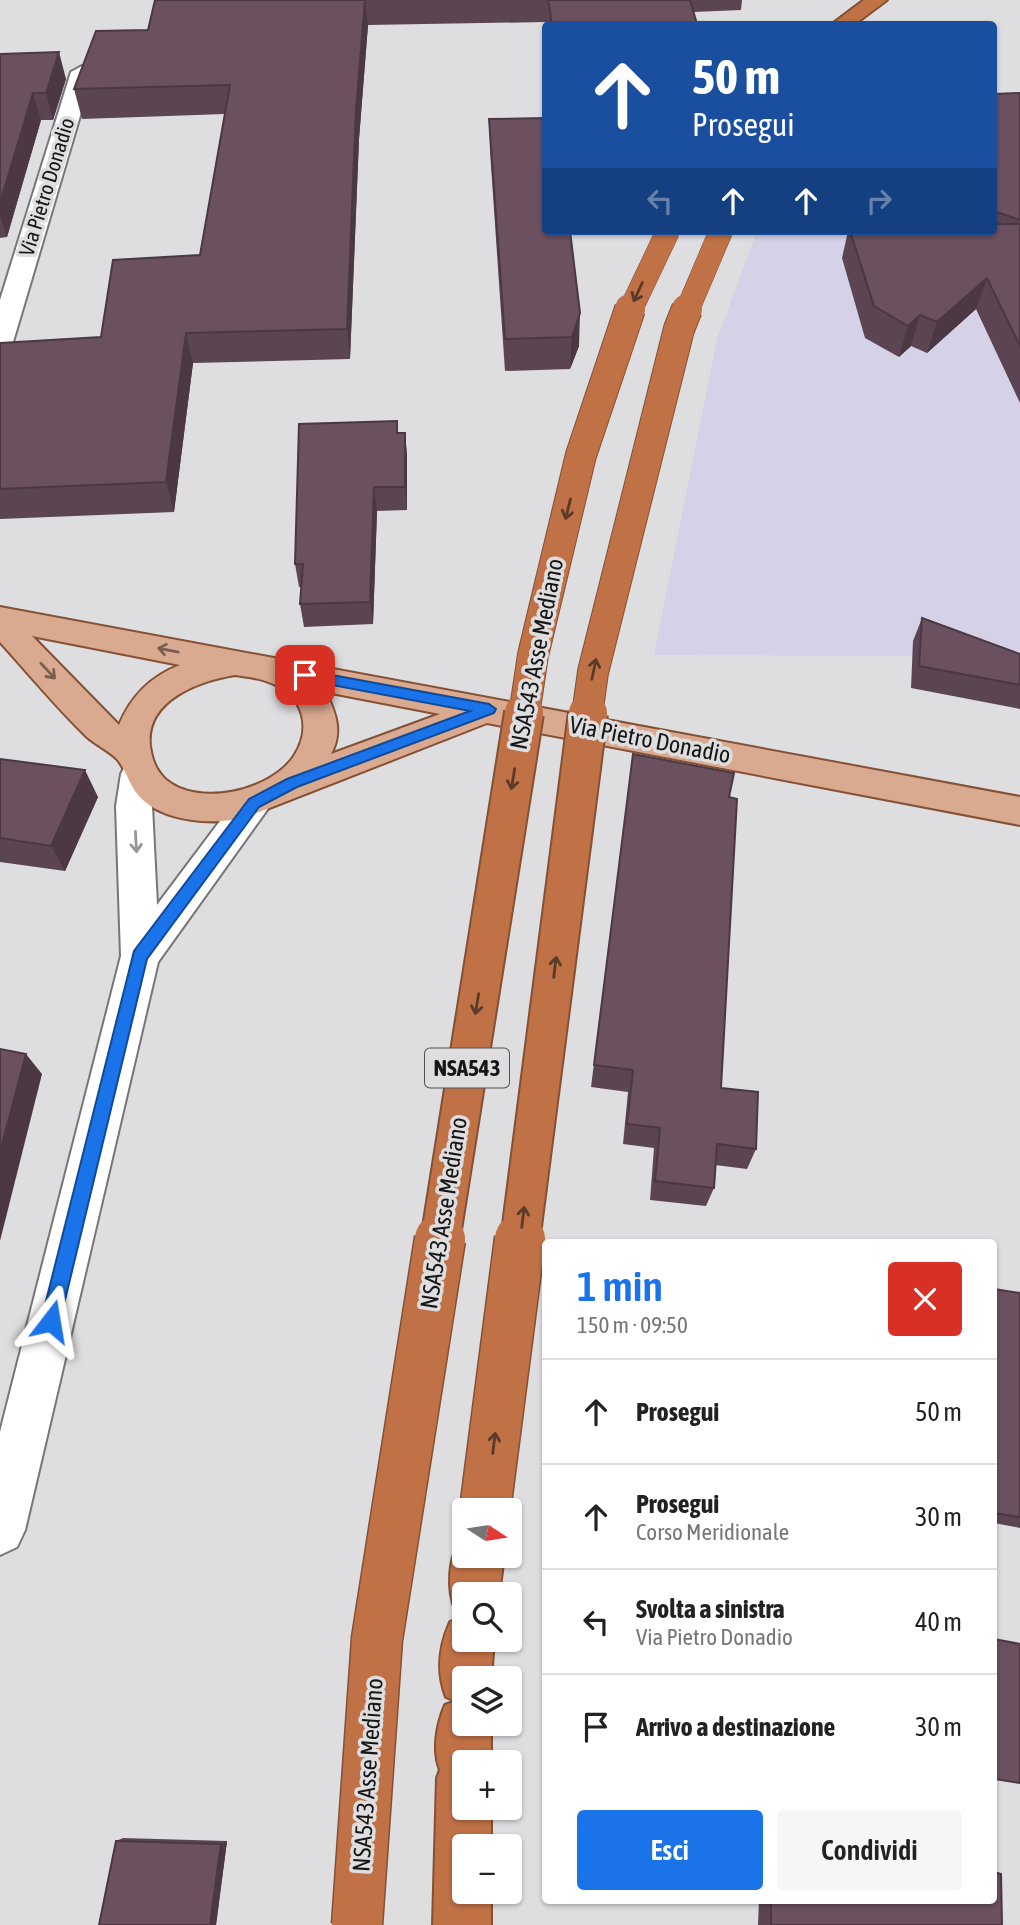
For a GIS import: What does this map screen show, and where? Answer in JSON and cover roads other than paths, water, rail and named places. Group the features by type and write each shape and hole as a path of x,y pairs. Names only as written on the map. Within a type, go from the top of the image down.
{"highway":[{"path":"822,16 843,0"},
{"path":"846,21 877,0"},
{"name":"NSA543 Asse Mediano","path":"357,1925 377,1639 533,655 582,455 634,298 666,235"},
{"name":"NSA543","path":"487,1498 593,672 679,328 719,235"},
{"path":"462,1925 463,1820"}],"main road":[{"path":"0,620 279,671 300,683 315,700 323,720 321,742 310,764 292,783"},
{"path":"0,620 134,762 150,787 166,798 186,805 230,808 254,803 292,783 489,709"},
{"path":"134,762 132,729 142,709 159,690 181,676 207,667 235,663"},
{"name":"Via Pietro Donadio","path":"279,671 1020,811"}],"street":[{"name":"Via Pietro Donadio","path":"0,342 82,72"},
{"path":"0,1530 140,956 134,762"},
{"path":"140,956 254,803"}]}
